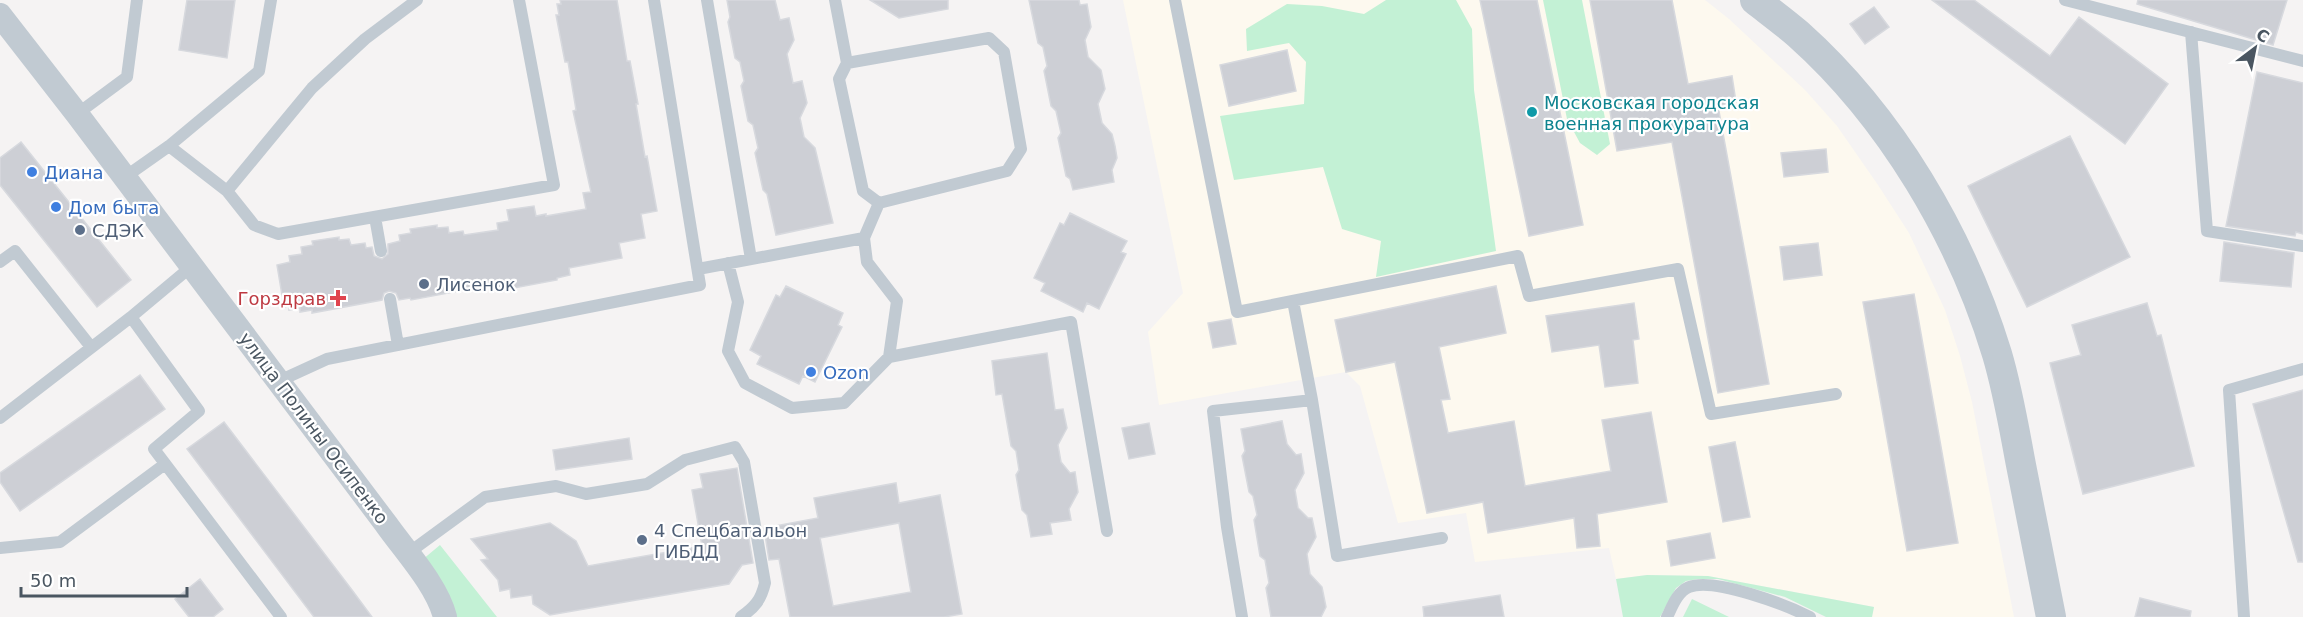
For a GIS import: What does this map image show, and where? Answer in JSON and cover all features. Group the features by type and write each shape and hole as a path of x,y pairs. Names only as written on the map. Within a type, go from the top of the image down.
{"street":[{"path":"1755,0 1797,34 1862,101 1939,214 1955,245 1979,300 2009,401 2051,617"},
{"name":"улица Полины Осипенко","path":"0,15 125,177 407,554 438,599 445,617"}],"lane":[{"path":"77,114 127,77 137,0"},
{"path":"125,177 169,146 259,71 271,0"},
{"path":"227,191 312,88 365,39 417,0"},
{"path":"169,146 227,191 254,225 278,234 554,185 519,0"},
{"path":"279,381 327,359 700,285 654,0"},
{"path":"707,0 751,259"},
{"path":"835,0 847,63 839,79 863,191 879,203"},
{"path":"1175,0 1237,312 1518,256 1529,296 1678,269 1711,414 1836,394"},
{"path":"2065,0 2303,61"},
{"path":"2191,32 2207,231 2303,246"},
{"path":"847,63 989,38 1004,52 1021,149 1006,171 879,203"},
{"path":"879,203 864,238 867,262 897,301 889,357"},
{"path":"375,217 381,251"},
{"path":"698,269 864,238"},
{"path":"0,262 15,250 91,347"},
{"path":"728,263 738,302 728,351 745,383 792,408 844,403 889,357 1071,322 1107,531"},
{"path":"0,418 131,317 192,266"},
{"path":"390,299 398,345"},
{"path":"1293,301 1312,400 1337,556 1442,538"},
{"path":"131,317 199,411 154,449 281,617"},
{"path":"2244,617 2229,390 2303,369"},
{"path":"1242,617 1227,527 1213,411 1312,400"},
{"path":"407,554 485,497 556,486 586,494 647,484 685,460 735,447 744,462 765,583 762,596 755,607 741,617"},
{"path":"0,548 60,542 165,464"},
{"path":"1667,617 1681,593 1689,587 1717,586 1783,604 1810,617"}],"shaded area":[{"path":"1123,0 1705,0 1729,19 1805,90 1837,126 1909,233 1945,310 1960,356 1972,402 2014,617 1872,617 1874,607 1708,576 1647,575 1616,579 1609,548 1475,562 1466,513 1398,523 1360,386 1346,372 1159,405 1148,332 1183,293"}],"green space":[{"path":"1386,0 1456,0 1472,29 1474,90 1496,251 1376,277 1381,241 1342,229 1323,167 1234,180 1220,116 1304,104 1306,62 1289,43 1247,51 1246,29 1287,4 1322,6 1364,14"},
{"path":"1543,0 1582,0 1610,144 1597,155 1580,143 1567,119"},
{"path":"440,545 497,617 453,617 422,560"},
{"path":"1647,575 1708,576 1874,607 1872,617 1826,617 1785,597 1718,579 1698,579 1686,581 1676,588 1660,617 1623,617 1616,579"},
{"path":"1692,599 1729,617 1683,617"}],"building":[{"path":"187,0 235,0 227,58 179,50"},
{"path":"560,0 617,0 657,211 641,214 645,238 619,243 622,258 569,268 570,275 557,278 557,280 509,289 508,286 497,288 496,284 411,300 410,298 399,300 396,293 389,291 384,293 382,300 312,313 312,310 300,312 300,308 289,310 289,306 284,307 277,265 290,262 289,256 302,254 301,247 313,245 312,241 339,237 339,240 349,239 351,245 365,243 366,248 372,247 374,256 382,259 388,254 388,244 400,241 399,235 411,233 410,229 437,225 437,228 448,227 449,233 463,231 464,235 498,230 497,223 509,221 507,210 534,206 536,216 546,214 546,216 586,209 583,193 591,192 573,111 576,110 568,62 565,62 556,15 559,15 557,4 561,4"},
{"path":"727,0 775,0 780,20 789,18 794,40 787,54 793,83 802,81 807,103 800,118 804,137 815,148 833,223 776,235 755,153 758,148 753,125 748,121 741,86 744,81 740,62 735,58 728,22 730,17"},
{"path":"870,0 948,0 948,9 899,18"},
{"path":"1029,0 1079,0 1080,5 1087,4 1091,27 1085,40 1088,57 1101,70 1105,89 1098,104 1102,123 1112,134 1115,146 1117,158 1112,170 1114,182 1073,190 1070,179 1066,176 1058,138 1061,133 1056,111 1051,106 1044,71 1047,66 1043,47 1038,43"},
{"name":"Московская городская военная прокуратура","path":"1480,0 1537,0 1583,225 1529,236"},
{"path":"1590,0 1672,0 1688,84 1732,76 1736,102 1718,106 1769,384 1718,393 1672,142 1617,151"},
{"path":"1932,0 1974,0 2050,56 2079,17 2168,84 2125,144"},
{"path":"2138,0 2287,0 2273,45 2137,4"},
{"path":"1874,7 1889,27 1865,44 1850,24"},
{"path":"1287,50 1296,91 1229,106 1220,65"},
{"path":"2257,72 2303,83 2303,234 2296,232 2295,236 2226,226"},
{"path":"2070,136 2130,257 2027,307 1968,186"},
{"path":"21,142 131,280 97,307 0,185 0,158"},
{"path":"1826,149 1828,172 1784,177 1781,153"},
{"path":"1070,213 1127,241 1121,252 1126,254 1099,309 1087,303 1083,312 1041,291 1045,283 1034,278 1060,223 1064,225"},
{"path":"2224,242 2294,253 2291,287 2220,281"},
{"path":"1818,243 1822,275 1784,280 1780,247"},
{"path":"786,286 843,313 838,325 842,327 815,382 803,376 799,384 757,364 761,356 750,350 776,295 780,297"},
{"path":"1496,286 1506,333 1439,347 1450,399 1441,400 1448,433 1514,421 1525,486 1611,471 1602,420 1651,412 1667,502 1597,514 1600,546 1577,548 1574,518 1488,533 1483,502 1427,513 1395,362 1346,372 1335,320"},
{"path":"1914,294 1958,543 1907,551 1863,302"},
{"path":"1634,303 1639,339 1633,340 1638,383 1605,387 1599,345 1552,352 1546,316"},
{"path":"2147,303 2157,336 2161,335 2194,466 2083,494 2050,363 2081,355 2072,325"},
{"path":"1231,319 1236,344 1213,348 1208,323"},
{"path":"1047,353 1055,410 1063,409 1067,428 1058,445 1061,462 1070,473 1075,472 1078,492 1069,509 1071,520 1050,523 1052,534 1031,537 1027,515 1022,510 1016,475 1019,470 1016,451 1011,446 1002,394 996,395 992,361"},
{"path":"140,375 165,409 20,511 0,482 0,473"},
{"path":"2303,390 2303,562 2298,562 2253,404"},
{"path":"1282,421 1287,444 1296,455 1301,454 1304,473 1295,490 1298,508 1308,518 1312,518 1316,537 1307,554 1310,574 1322,587 1326,607 1321,617 1271,617 1266,588 1269,583 1265,560 1260,556 1254,520 1257,515 1253,496 1249,492 1242,456 1245,451 1241,429"},
{"path":"224,422 372,617 314,617 187,449"},
{"path":"1149,423 1155,454 1129,459 1122,428"},
{"path":"629,438 632,459 556,470 553,450"},
{"path":"1735,442 1750,517 1723,522 1709,447"},
{"path":"737,468 753,563 742,565 729,584 550,615 533,604 532,595 511,598 510,589 500,591 498,580 481,560 488,559 471,539 550,523 576,541 588,566 702,546 692,490 703,488 700,474"},
{"path":"896,483 899,503 940,495 962,614 944,617 790,617 779,559 769,560 764,528 818,518 814,498","holes":["899,523 911,592 833,606 820,538"]},
{"path":"1710,533 1715,558 1671,566 1667,541"},
{"path":"200,579 223,609 213,617 189,617 175,599"},
{"path":"1500,595 1504,617 1424,617 1423,607"},
{"path":"2140,598 2191,611 2190,617 2135,617"}],"place":[{"name":"Московская городская военная прокуратура","path":"1532,112"},
{"name":"Диана","path":"32,172"},
{"name":"Дом быта","path":"56,207"},
{"name":"СДЭК","path":"80,230"},
{"name":"Лисенок","path":"424,284"},
{"name":"Горздрав","path":"338,298"},
{"name":"Ozon","path":"811,372"},
{"name":"4 Спецбатальон ГИБДД","path":"642,540"}]}
